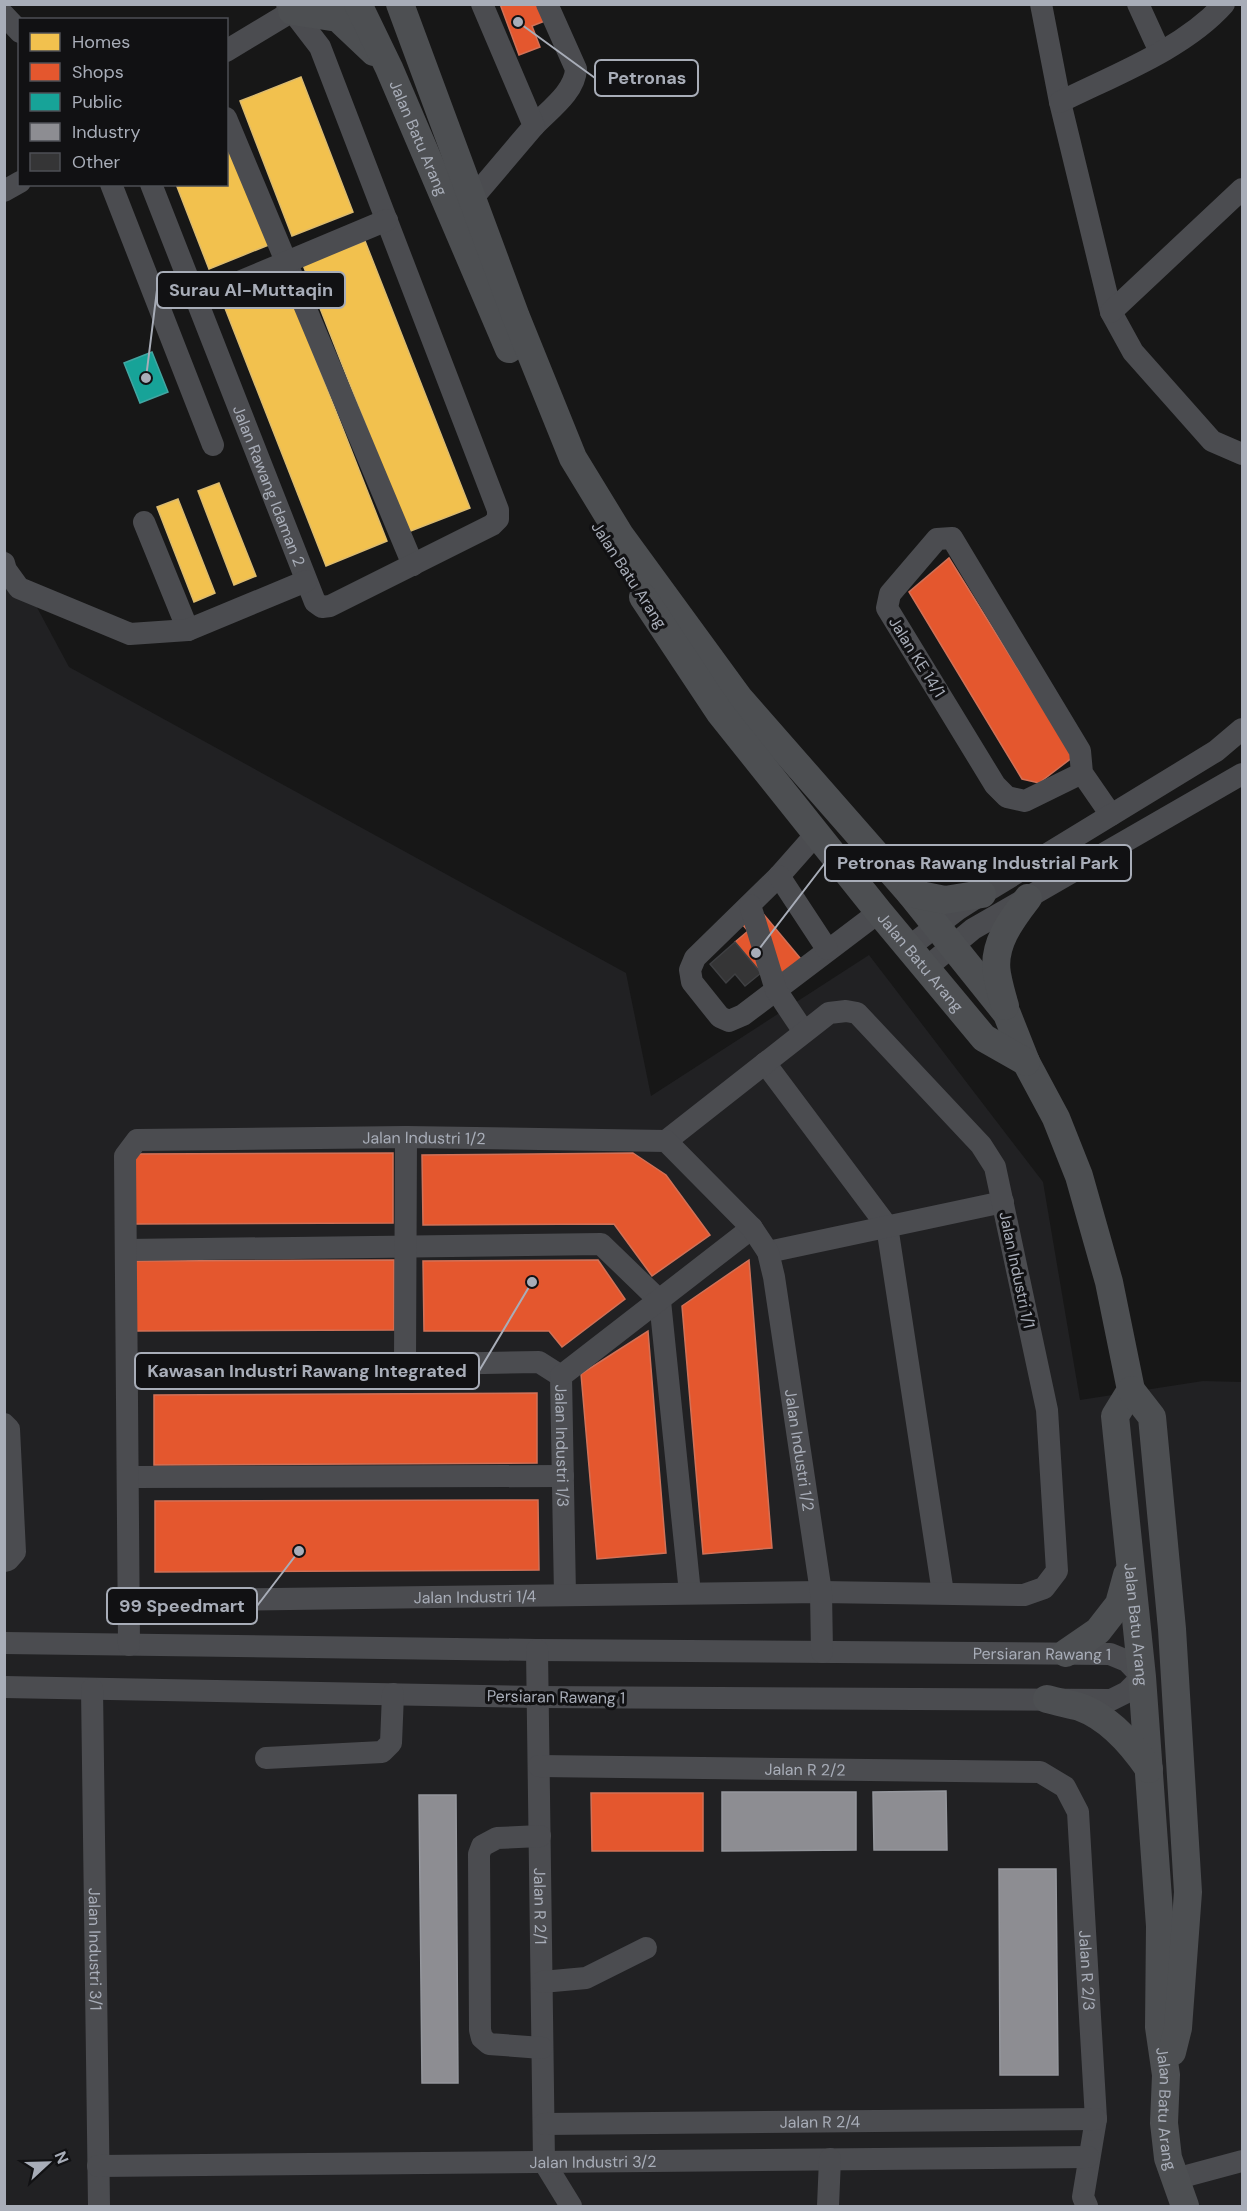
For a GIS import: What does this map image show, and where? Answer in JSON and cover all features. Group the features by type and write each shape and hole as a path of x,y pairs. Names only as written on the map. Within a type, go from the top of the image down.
{"main road":[{"name":"Jalan Batu Arang","path":"358,4 389,68 496,320 562,467 608,544 720,713 879,912 984,1038 1026,1062"},
{"name":"Jalan Batu Arang","path":"400,4 516,318 573,458 620,535 739,698 910,892 1007,1014 1026,1062 1056,1119 1079,1176 1109,1282 1131,1390 1115,1416 1142,1677 1160,1926 1159,2027 1166,2074 1164,2123 1168,2158 1185,2206"},
{"path":"294,6 338,18 359,36 389,68"},
{"path":"910,892 945,900 982,894"},
{"path":"1007,1014 996,972 999,948 1006,927 1028,898"},
{"path":"1131,1390 1152,1417 1172,1629 1188,1892 1179,2028 1166,2074"},
{"path":"1066,1653 1098,1631 1119,1604 1129,1567"},
{"path":"1172,1629 1161,1659 1142,1677 1160,1695 1178,1720"},
{"path":"1047,1700 1082,1708 1104,1721 1132,1744 1149,1770"}],"street":[{"path":"482,4 534,126"},
{"path":"472,199 576,79 576,69 547,4"},
{"path":"1041,4 1060,102 1111,312 1132,352 1212,441 1242,454"},
{"path":"1138,4 1160,52"},
{"path":"1060,102 1187,37 1224,4"},
{"path":"170,334 200,311 287,262 387,220 320,46 294,6 228,50"},
{"path":"4,15 18,30"},
{"path":"228,123 413,565"},
{"path":"4,191 18,183"},
{"path":"112,186 213,445"},
{"name":"Jalan Rawang Idaman 2","path":"152,186 306,582 315,602 322,607 330,606 413,565 492,525 498,519 498,510 387,220"},
{"path":"1111,312 1242,189"},
{"path":"187,377 221,364"},
{"path":"144,522 188,630"},
{"name":"Jalan KE 14/1","path":"1082,772 1025,801 1006,797 995,785 887,608 890,594 937,538 952,538 1080,751 1082,772 1111,815"},
{"path":"4,563 6,570 19,588 130,634 188,630 306,582"},
{"path":"917,958 945,935 982,894 1216,751 1242,729"},
{"path":"945,935 973,929 1242,774"},
{"path":"817,833 779,876 695,958 690,970 692,982 720,1017 729,1021 743,1015 827,949 879,912"},
{"path":"779,876 827,949"},
{"path":"750,905 776,990 804,1032"},
{"name":"Jalan Industri 1/1","path":"666,1142 829,1013 846,1011 857,1013 981,1145 995,1167 1047,1410 1058,1571 1044,1588 1024,1595 821,1592"},
{"path":"765,1063 887,1226 944,1593"},
{"path":"405,1364 406,1137"},
{"name":"Jalan Industri 1/2","path":"129,1645 125,1156 137,1140 406,1137 666,1142 752,1228 768,1252 774,1277 821,1592 822,1652"},
{"path":"768,1252 1003,1202"},
{"path":"561,1376 752,1228"},
{"path":"126,1250 601,1244 660,1301 690,1593"},
{"name":"Jalan Industri 1/3","path":"127,1370 539,1362 561,1376 565,1595"},
{"path":"4,1424 9,1429 15,1552 4,1561"},
{"path":"128,1477 563,1476"},
{"name":"Jalan Industri 1/4","path":"129,1601 821,1592"},
{"name":"Persiaran Rawang 1","path":"4,1642 537,1650 1110,1654 1127,1661 1142,1677 1127,1692 1111,1700 538,1697 4,1687"},
{"name":"Jalan R 2/1","path":"537,1650 544,2162"},
{"name":"Jalan Industri 3/1","path":"92,1689 99,2206"},
{"path":"266,1758 382,1752 391,1743 393,1694"},
{"name":"Jalan R 2/2","path":"539,1766 1040,1772 1065,1787"},
{"name":"Jalan R 2/3","path":"1065,1787 1078,1812 1096,2119 1083,2197 1087,2206"},
{"path":"540,1836 497,1838 482,1846 479,1854 480,2030 482,2038 489,2044 542,2048"},
{"path":"542,1982 586,1978 646,1948"},
{"name":"Jalan R 2/4","path":"544,2124 1096,2119"},
{"name":"Jalan Industri 3/2","path":"98,2166 1088,2157"},
{"path":"828,2206 830,2159"},
{"path":"1175,2179 1242,2161"},
{"path":"544,2162 571,2206"}],"shaded area":[{"path":"4,546 69,667 626,973 651,1096 869,955 1043,1182 1080,1400 1203,1381 1242,1382 1242,2206 5,2206"}],"building: Homes":[{"path":"301,77 353,212 292,236 240,101"},
{"path":"228,137 271,244 209,269 177,186 228,186"},
{"path":"365,241 470,508 408,532 303,265"},
{"path":"282,274 387,541 326,566 221,298"},
{"path":"219,483 256,576 234,585 198,491"},
{"path":"178,499 215,593 194,602 157,507"}],"building: Shops":[{"path":"500,4 550,4 555,17 532,26 540,47 519,55"},
{"path":"949,558 1073,757 1039,783 1022,779 909,592"},
{"path":"760,910 805,964 787,978 766,979 735,942 748,931 743,925"},
{"path":"393,1153 393,1223 135,1224 134,1154"},
{"path":"633,1153 666,1175 710,1235 652,1276 614,1224 423,1225 422,1155"},
{"path":"394,1260 394,1330 135,1331 135,1261"},
{"path":"598,1260 625,1299 562,1347 549,1331 424,1331 423,1261"},
{"path":"749,1260 772,1548 703,1554 682,1306"},
{"path":"648,1331 666,1553 597,1559 581,1374"},
{"path":"537,1393 537,1463 154,1465 154,1395"},
{"path":"538,1500 539,1570 155,1572 155,1501"},
{"path":"591,1793 703,1793 703,1851 592,1851"}],"building: Public":[{"path":"152,352 168,392 140,403 124,363"}],"building: Industry":[{"path":"946,1791 947,1850 874,1850 873,1792"},
{"path":"722,1792 856,1792 856,1850 722,1851"},
{"path":"419,1795 456,1795 458,2083 422,2083"},
{"path":"999,1869 1056,1869 1058,2075 1000,2075"}],"building: Other":[{"path":"735,942 761,973 745,986 735,974 726,983 710,964"}],"place":[{"name":"Petronas","path":"518,22"},
{"name":"Surau Al-Muttaqin","path":"146,378"},
{"name":"Petronas Rawang Industrial Park","path":"756,953"},
{"name":"Kawasan Industri Rawang Integrated","path":"532,1282"},
{"name":"99 Speedmart","path":"299,1551"}]}
